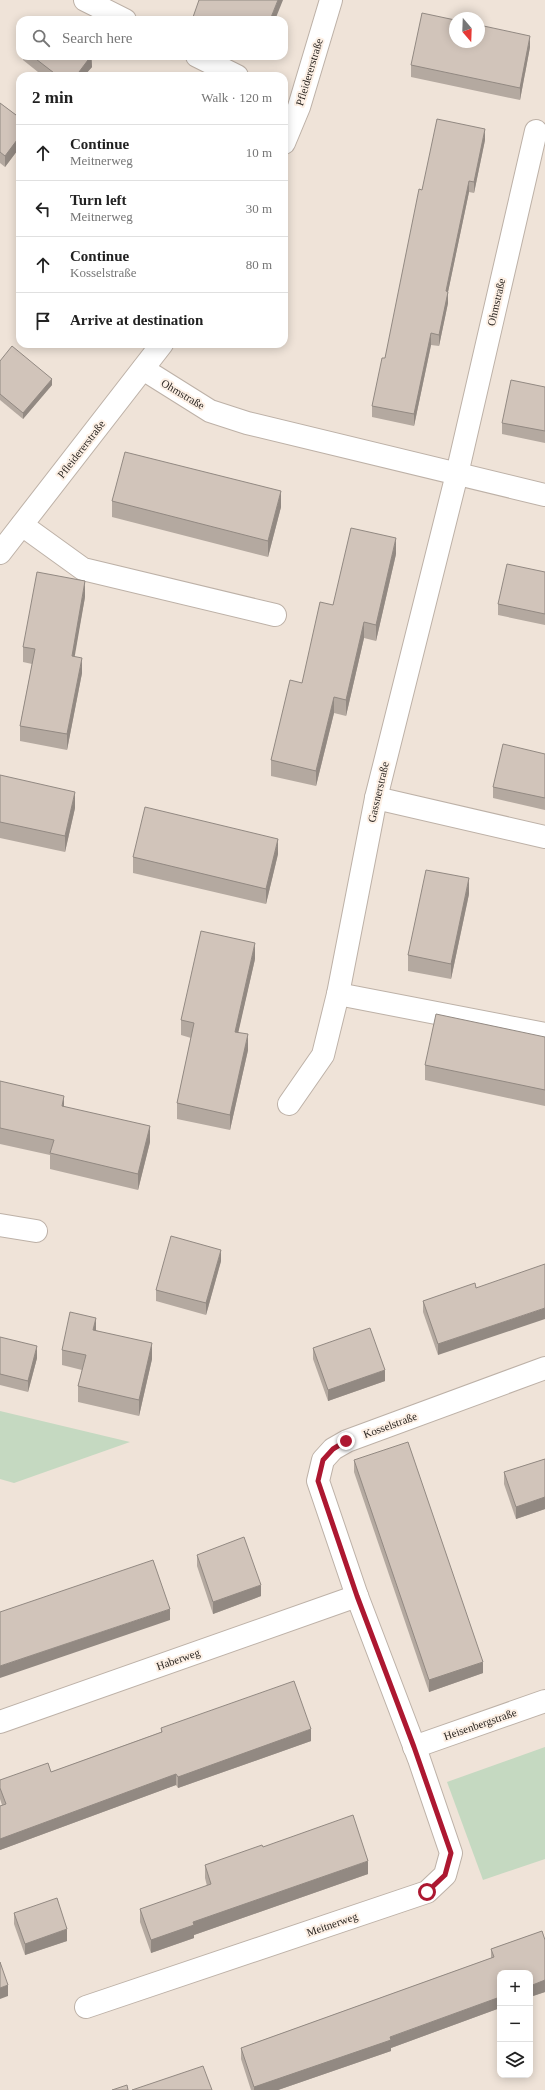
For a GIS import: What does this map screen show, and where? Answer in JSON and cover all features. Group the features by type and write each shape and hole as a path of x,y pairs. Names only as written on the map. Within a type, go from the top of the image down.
{"street":[{"path":"85,0 117,16"},
{"name":"Pfleidererstraße","path":"288,123 292,103 331,0"},
{"path":"205,60 229,72"},
{"name":"Ohmstraße","path":"457,474 536,131"},
{"name":"Pfleidererstraße","path":"0,553 159,348"},
{"name":"Ohmstraße","path":"143,369 182,395 210,411 247,423 545,495"},
{"name":"Gassnerstraße","path":"289,1104 324,1055 338,994 376,798 457,474"},
{"path":"22,525 83,569 275,615"},
{"path":"376,798 545,837"},
{"path":"338,994 545,1034"},
{"path":"0,1225 36,1231"},
{"name":"Kosselstraße","path":"414,1747 357,1596 318,1481 323,1460 333,1449 346,1441 545,1368"},
{"name":"Haberweg","path":"0,1722 357,1596"},
{"name":"Heisenbergstraße","path":"414,1747 545,1702"},
{"name":"Meitnerweg","path":"86,2007 427,1892 445,1875 451,1853 414,1747"}],"green space":[{"path":"0,1411 130,1442 14,1483 0,1479"},
{"path":"545,1747 545,1859 483,1880 447,1782"}],"building":[{"path":"199,0 278,0 272,16 193,16"},
{"path":"422,13 449,19 449,48 485,48 485,26 530,36 520,88 411,65"},
{"path":"37,60 88,60 79,72 53,72"},
{"path":"0,103 16,115 16,141 5,156 0,152"},
{"path":"437,119 485,129 474,182 469,181 446,291 448,292 439,335 431,333 414,414 372,406 382,358 385,358 419,189 422,190"},
{"path":"12,346 52,379 23,413 0,394 0,361"},
{"path":"511,380 545,387 545,431 502,423"},
{"path":"125,452 281,491 268,541 112,501"},
{"path":"351,528 396,538 376,625 364,622 346,700 334,697 316,771 271,760 290,680 302,683 320,602 333,605"},
{"path":"507,564 545,572 545,614 498,604"},
{"path":"37,572 85,581 72,656 82,658 67,734 20,726 35,649 23,647"},
{"path":"503,744 545,754 545,798 493,787"},
{"path":"0,775 75,792 65,836 0,822"},
{"path":"145,807 278,839 266,889 133,857"},
{"path":"426,870 469,878 451,964 408,955"},
{"path":"201,931 255,943 235,1032 248,1034 230,1115 177,1103 194,1023 181,1020"},
{"path":"436,1014 545,1037 545,1090 425,1065"},
{"path":"0,1081 64,1096 62,1106 150,1126 138,1174 50,1153 54,1140 0,1128"},
{"path":"171,1236 221,1250 206,1303 156,1290"},
{"path":"545,1264 545,1308 438,1344 423,1301 475,1283 476,1288"},
{"path":"70,1312 96,1318 93,1330 152,1343 139,1400 78,1386 86,1355 62,1350"},
{"path":"370,1328 385,1370 328,1390 313,1348"},
{"path":"0,1337 37,1346 28,1381 0,1374"},
{"path":"408,1442 483,1662 429,1680 354,1460"},
{"path":"545,1459 545,1497 516,1507 504,1472"},
{"path":"244,1537 261,1585 213,1602 197,1555"},
{"path":"153,1560 170,1609 0,1666 0,1612"},
{"path":"294,1681 311,1729 178,1777 176,1774 0,1839 0,1806 6,1804 0,1788 0,1780 48,1763 51,1772 162,1732 161,1728"},
{"path":"353,1815 368,1861 193,1922 194,1925 151,1940 140,1909 211,1884 205,1865 262,1845 263,1847"},
{"path":"57,1898 67,1929 25,1944 14,1913"},
{"path":"542,1931 545,1940 545,1980 533,1985 533,1970 497,1970 497,1998 390,2037 391,2040 254,2087 241,2048 494,1957 491,1949"},
{"path":"0,1962 8,1985 0,1988"},
{"path":"203,2066 212,2090 132,2090"},
{"path":"127,2085 128,2090 112,2090"}],"route":[{"path":"346,1441 333,1449 323,1460 318,1481 357,1596 414,1747 451,1853 445,1875 427,1892"}]}
